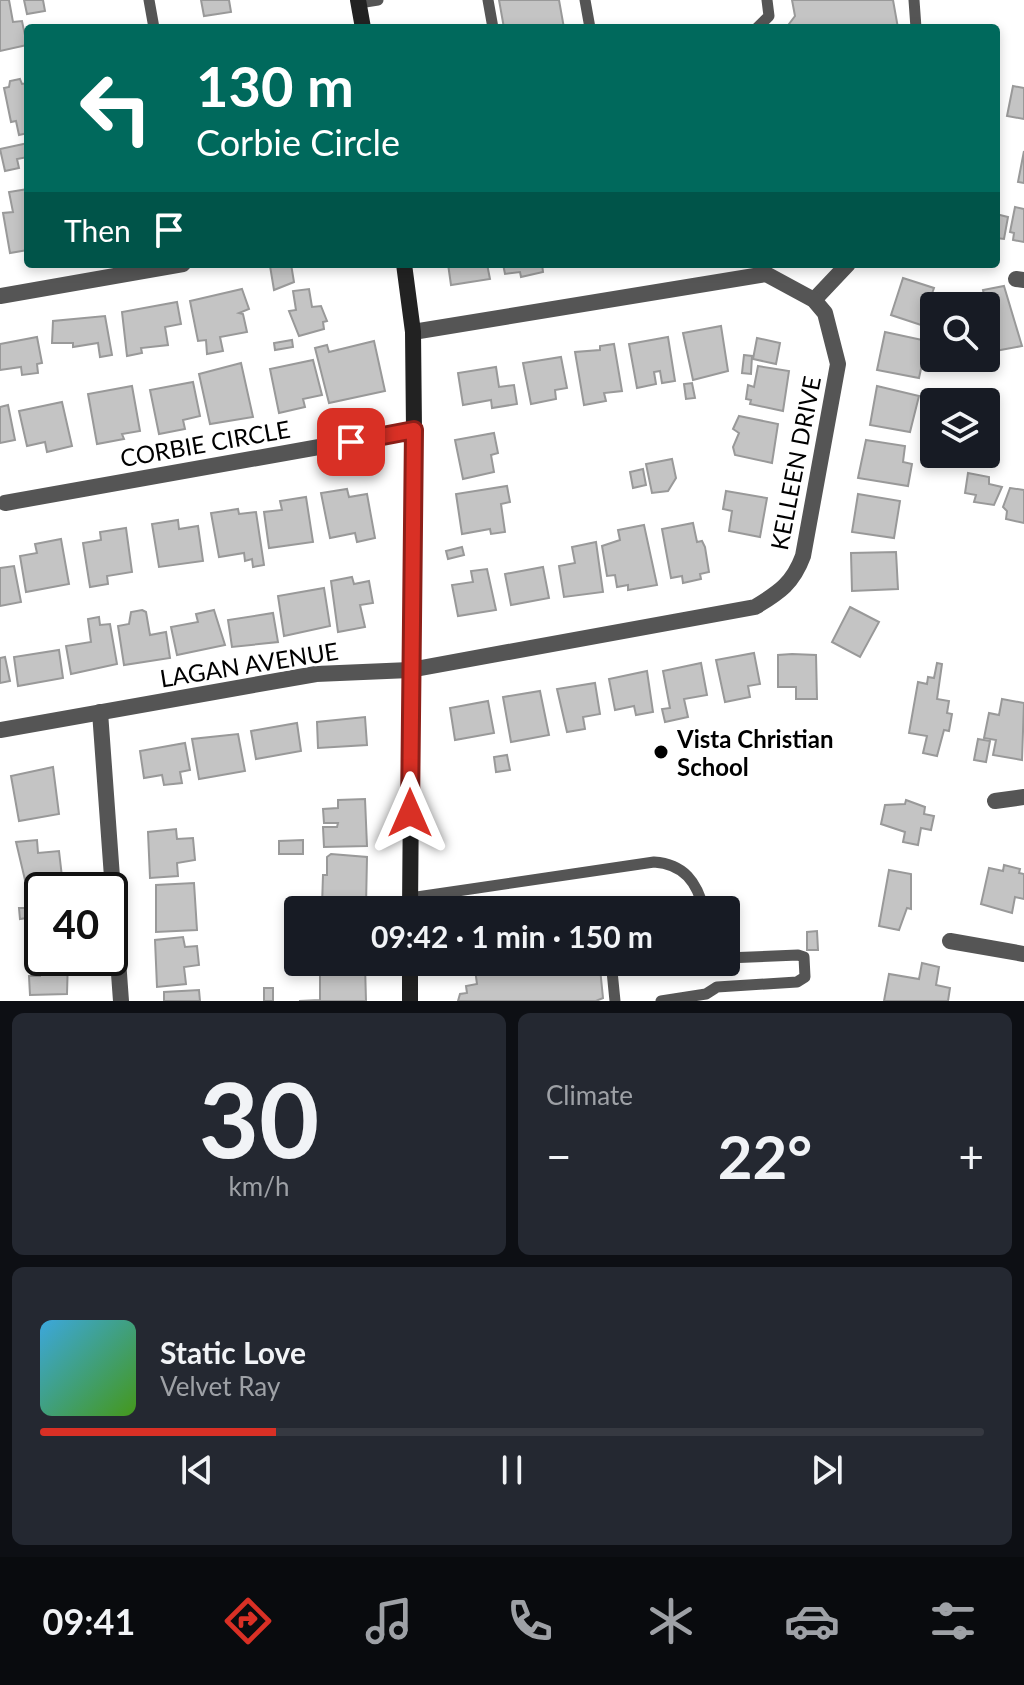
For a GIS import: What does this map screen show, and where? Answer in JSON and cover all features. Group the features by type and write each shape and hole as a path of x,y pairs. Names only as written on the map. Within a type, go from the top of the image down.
{"street":[{"path":"358,2 362,24"},
{"path":"0,296 160,268"},
{"path":"405,268 413,332 414,430 410,896"},
{"path":"413,332 766,274 814,300 844,268"},
{"name":"KELLEEN DRIVE","path":"785,589 794,579 803,556 838,364 825,313 814,300"},
{"name":"CORBIE CIRCLE","path":"5,503 414,430"},
{"name":"LAGAN AVENUE","path":"0,730 316,674 410,670 755,607 785,589"},
{"path":"100,712 121,1001"},
{"path":"995,801 1024,797"},
{"path":"950,941 1024,954"},
{"path":"410,976 410,1001"}],"lane":[{"path":"149,0 153,24"},
{"path":"358,2 378,0"},
{"path":"488,0 492,24"},
{"path":"585,0 589,24"},
{"path":"761,24 769,16 767,0"},
{"path":"914,0 916,24"},
{"path":"456,896 654,862 670,863 691,878 698,896"},
{"path":"661,1001 706,994 717,987 797,982 805,977 804,957 798,955 740,957"},
{"path":"612,976 615,1001"}],"building":[{"path":"0,0 9,0 13,22 22,21 24,46 0,51"},
{"path":"24,0 43,0 45,11 27,14"},
{"path":"201,0 229,0 231,12 204,16"},
{"path":"499,0 559,0 563,24 503,24"},
{"path":"792,0 893,0 897,24 789,24 795,16"},
{"path":"20,79 24,84 24,134 19,135 16,121 11,122 4,88 9,87 10,81"},
{"path":"1013,86 1024,88 1024,119 1007,116"},
{"path":"24,144 24,158 17,159 19,168 5,171 0,149"},
{"path":"1024,151 1024,183 1018,182"},
{"path":"24,190 24,251 10,253 3,213 13,212 9,192"},
{"path":"1015,207 1024,209 1024,242 1013,240 1014,233 1010,232"},
{"path":"1000,215 1008,217 1004,239 1000,238"},
{"path":"270,268 292,268 294,282 274,290"},
{"path":"449,268 488,268 490,279 451,285"},
{"path":"504,268 542,268 543,272 521,277 520,272 505,274"},
{"path":"903,278 934,288 933,292 920,292 920,325 891,315"},
{"path":"1004,286 1022,346 1000,350 1000,292 983,290"},
{"path":"242,289 249,309 239,313 243,314 247,332 220,337 223,351 207,354 206,340 198,341 190,301"},
{"path":"309,289 312,307 321,306 327,321 323,322 324,329 299,336 289,311 296,310 293,291"},
{"path":"177,302 181,324 165,327 168,345 141,348 142,353 127,356 122,312"},
{"path":"105,316 112,355 100,357 98,343 73,347 73,343 52,343 53,321"},
{"path":"721,326 728,371 693,380 683,333"},
{"path":"885,332 920,340 919,378 877,370"},
{"path":"37,337 42,363 37,364 38,373 22,375 21,367 0,370 0,344"},
{"path":"668,337 675,381 662,383 660,371 654,372 656,384 637,388 629,344"},
{"path":"757,338 780,343 776,364 753,359"},
{"path":"292,340 293,347 275,350 274,343"},
{"path":"374,341 385,391 329,403 315,348 327,345 329,352"},
{"path":"614,344 622,391 604,393 606,401 584,405 575,352 600,350 600,346"},
{"path":"744,355 752,356 751,374 742,373"},
{"path":"561,357 567,388 555,390 556,399 531,404 523,363"},
{"path":"313,360 322,395 303,399 305,407 279,413 270,369"},
{"path":"241,363 253,417 210,424 199,374"},
{"path":"758,366 789,371 783,411 750,404 751,400 746,399 748,385 754,387"},
{"path":"496,367 499,387 514,385 517,404 492,408 491,400 463,405 458,373"},
{"path":"193,382 200,416 183,420 185,429 159,434 150,390"},
{"path":"692,383 695,398 686,399 684,384"},
{"path":"132,386 140,431 122,434 124,439 97,444 88,394"},
{"path":"877,386 919,396 910,432 870,425"},
{"path":"62,402 72,446 47,452 45,442 27,446 19,411"},
{"path":"8,405 15,440 0,443 0,407"},
{"path":"739,416 778,424 772,463 735,455 733,447 739,433 733,429"},
{"path":"494,433 498,453 491,455 494,472 463,479 455,440"},
{"path":"866,440 905,446 903,462 912,464 908,486 858,478"},
{"path":"672,459 676,478 668,491 652,493 646,464"},
{"path":"643,469 646,485 633,488 630,472"},
{"path":"968,473 989,477 989,484 1002,487 994,505 974,502 976,495 965,493"},
{"path":"507,486 510,502 501,504 505,532 491,534 490,529 462,534 456,494"},
{"path":"1010,488 1024,490 1024,523 1006,519 1007,511 1003,507"},
{"path":"347,489 349,497 367,494 375,538 357,542 355,533 330,538 321,493"},
{"path":"726,491 767,498 760,537 729,531 732,511 723,509"},
{"path":"858,494 900,501 894,538 852,532"},
{"path":"306,497 313,542 269,548 264,512 282,510 280,501"},
{"path":"238,509 239,514 256,512 264,565 253,567 252,559 245,561 244,553 219,557 211,513"},
{"path":"178,520 179,529 198,526 203,561 159,567 152,524"},
{"path":"693,523 697,542 702,541 705,547 709,572 700,574 701,579 683,583 682,576 671,578 662,529"},
{"path":"644,525 657,585 628,590 628,585 617,587 615,575 607,576 602,546 620,540 618,530"},
{"path":"126,528 132,572 107,576 108,584 90,587 83,543 101,540 100,532"},
{"path":"61,539 69,584 26,592 20,556 37,553 35,544"},
{"path":"596,542 603,592 564,597 559,566 575,563 572,547"},
{"path":"462,547 464,555 448,559 446,551"},
{"path":"896,552 898,589 852,591 851,553"},
{"path":"14,566 21,602 0,606 0,568"},
{"path":"543,567 549,598 511,605 505,574"},
{"path":"487,569 496,610 458,616 452,585 473,582 471,571"},
{"path":"352,577 354,584 369,581 373,603 360,605 365,627 338,632 331,581"},
{"path":"324,588 330,626 284,636 278,596"},
{"path":"850,607 879,622 860,657 832,642"},
{"path":"214,610 225,645 177,655 171,627 198,622 196,614"},
{"path":"131,612 146,612 150,635 166,632 170,658 124,665 118,626 129,624"},
{"path":"273,613 278,642 232,647 228,620"},
{"path":"99,617 100,625 110,624 117,664 71,674 66,646 91,642 88,619"},
{"path":"59,650 63,678 18,686 14,657"},
{"path":"754,653 760,684 748,686 750,697 725,702 716,660"},
{"path":"778,655 816,655 817,699 796,699 796,687 778,687"},
{"path":"5,657 10,681 0,683 0,658"},
{"path":"701,663 707,695 684,699 688,717 665,722 662,709 670,708 663,671"},
{"path":"937,663 942,664 937,699 949,701 947,713 952,714 949,731 944,730 937,756 923,753 927,736 909,733 918,682 927,684 928,677 934,678"},
{"path":"647,671 653,712 636,715 634,706 615,710 609,679"},
{"path":"595,683 600,714 583,717 585,729 567,732 557,689"},
{"path":"540,691 549,735 511,742 503,697"},
{"path":"1002,699 1024,703 1022,760 993,755 996,740 984,738 989,713 999,715"},
{"path":"488,701 494,733 455,740 450,708"},
{"path":"365,717 367,745 318,748 317,722"},
{"path":"297,723 301,751 256,759 251,731"},
{"path":"238,734 245,771 199,779 192,739"},
{"path":"978,739 990,741 986,762 974,760"},
{"path":"185,743 190,770 180,772 182,783 164,785 162,775 144,778 140,751"},
{"path":"507,755 510,770 496,772 494,757"},
{"path":"53,767 59,814 19,821 11,776"},
{"path":"365,799 367,846 324,847 323,827 337,827 338,823 324,823 323,809 338,808 338,800"},
{"path":"906,800 925,807 924,814 934,816 931,830 921,828 918,845 903,842 905,832 881,824 885,805 905,804"},
{"path":"176,829 177,839 193,838 195,860 177,863 178,876 150,878 148,832"},
{"path":"37,840 38,853 59,851 61,872 24,872 24,876 16,842"},
{"path":"303,840 303,854 279,854 279,841"},
{"path":"331,854 367,857 366,896 322,896 327,857"},
{"path":"1004,865 1020,869 1019,873 1024,874 1024,899 1015,897 1012,913 981,904 989,868 1003,871"},
{"path":"889,870 911,874 911,909 907,908 899,930 879,926"},
{"path":"194,883 197,930 156,932 156,885"},
{"path":"19,908 24,908 24,918 20,919"},
{"path":"817,931 818,950 807,950 807,932"},
{"path":"183,937 185,947 197,946 199,965 184,967 186,984 157,987 155,940"},
{"path":"922,963 939,967 936,985 950,988 948,1001 884,1001 889,974 919,979"},
{"path":"29,976 68,976 67,994 30,995"},
{"path":"320,976 365,976 366,1001 299,1001 320,1000"},
{"path":"476,976 601,976 603,998 596,1001 458,1001 460,994 467,993 466,986 477,984"},
{"path":"264,988 273,988 273,1001 264,1001"},
{"path":"199,990 200,1001 164,1001 164,992"}],"place":[{"name":"Vista Christian School","path":"661,752"}],"route":[{"path":"351,442 414,430 410,813"}]}
